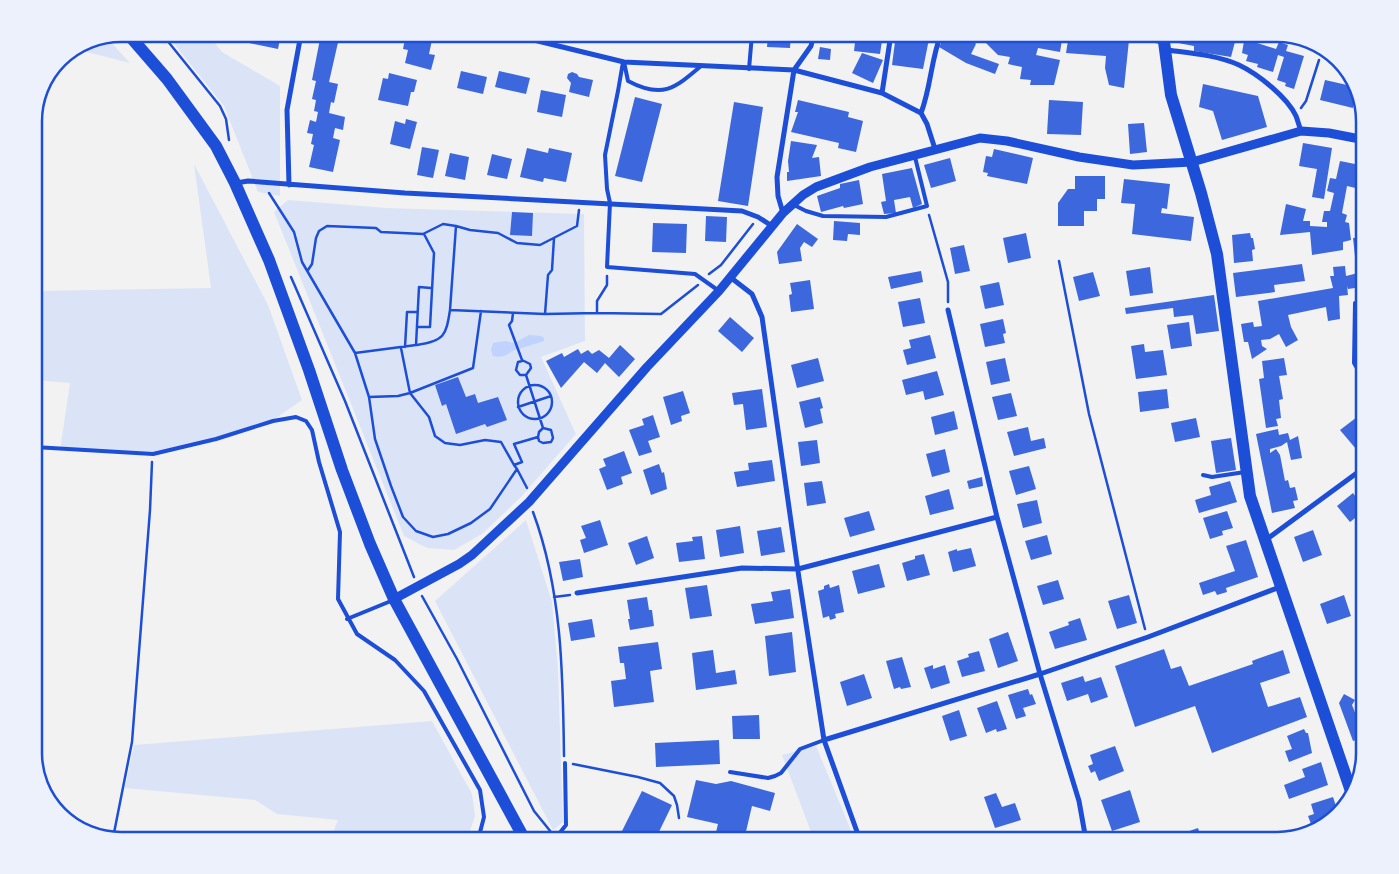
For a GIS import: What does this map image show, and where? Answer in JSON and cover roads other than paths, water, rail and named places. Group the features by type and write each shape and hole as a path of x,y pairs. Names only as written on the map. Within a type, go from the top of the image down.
{"main road":[{"path":"135,42 166,79 216,146 235,183 269,260 309,370 342,470 370,544 394,599 521,832"},
{"path":"1164,42 1171,95 1218,254 1250,496 1349,785"}],"street":[{"path":"289,185 287,110 300,42"},
{"path":"542,42 624,62 794,70 882,93 921,112 936,149"},
{"path":"782,212 778,196 777,177 794,70 812,42"},
{"path":"882,93 890,42"},
{"path":"921,112 926,99 938,42"},
{"path":"1164,42 1238,65 1267,84 1288,104 1296,116 1301,131"},
{"path":"394,599 418,588 472,555 531,499 647,367 719,291 782,212 816,187 870,167 980,138 1006,140 1079,157 1133,164 1192,162 1301,131 1330,133 1356,138"},
{"path":"235,183 248,181 396,193 742,211 758,217 772,226"},
{"path":"730,277 752,294 762,317 824,740 857,832"},
{"path":"948,310 997,517 1040,674 1079,802 1085,832"},
{"path":"1264,541 1356,475"},
{"path":"577,593 742,568 798,569 997,517"},
{"path":"824,740 1040,674 1148,638 1280,587"}],"lane":[{"path":"749,69 751,42"},
{"path":"624,62 628,81 641,88 663,91 682,82 701,66"},
{"path":"624,62 605,154 607,189 610,203 607,267 695,274 719,291"},
{"path":"792,203 806,211 823,216 886,217 927,206 915,156"},
{"path":"1355,303 1354,363 1356,366"},
{"path":"43,448 153,454 216,439 272,421 296,417 306,421 312,430 319,462 340,532 338,599 347,619 357,634 395,660 424,691 480,790 484,817 480,832"},
{"path":"1203,475 1212,477 1247,472"},
{"path":"347,619 394,599"},
{"path":"730,772 768,778 776,776 781,773 800,749 824,740"},
{"path":"561,832 566,825 564,763"}],"water":[{"path":"529,335 541,336 544,338 544,341 512,351 503,356 493,356 491,350 493,343 505,341 514,343"}]}
